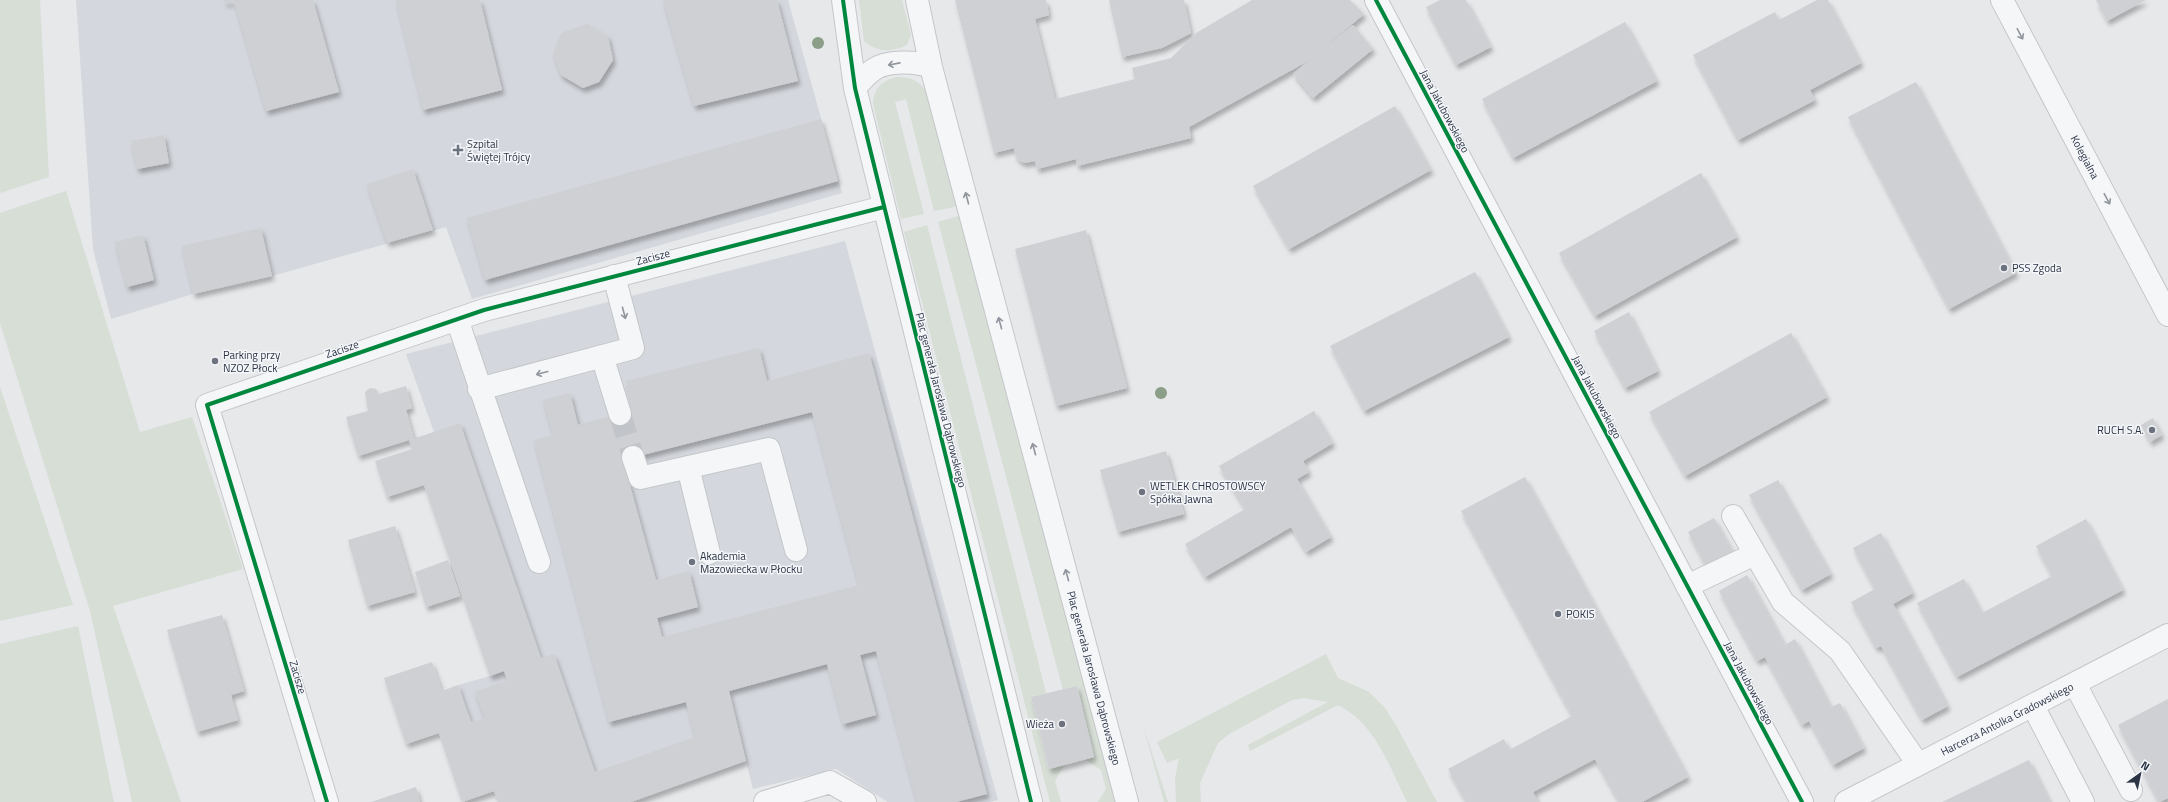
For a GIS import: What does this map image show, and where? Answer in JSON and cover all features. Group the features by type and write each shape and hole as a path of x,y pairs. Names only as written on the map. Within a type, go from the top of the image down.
{"street":[{"name":"Plac generała Jarosława Dąbrowskiego","path":"843,0 855,88 1031,802"},
{"name":"Plac generała Jarosława Dąbrowskiego","path":"918,0 931,67 1127,802"},
{"name":"Jana Jakubowskiego","path":"1376,0 1802,802"},
{"name":"Kolegialna","path":"2002,0 2168,315"},
{"path":"855,88 874,69 896,63 920,62 931,67"},
{"name":"Zacisze","path":"326,802 207,405 484,310 884,207"},
{"path":"480,389 633,348 614,276"},
{"path":"457,319 539,562"},
{"path":"602,356 620,414"},
{"path":"633,457 640,478 769,448 796,550"},
{"path":"688,467 709,553"},
{"path":"1733,516 1783,602 1840,651 1918,764"},
{"path":"1687,586 1754,554"},
{"name":"Harcerza Antolka Gradowskiego","path":"1846,802 2168,635"},
{"path":"2075,684 2132,790"},
{"path":"2033,706 2083,802"},
{"path":"765,802 830,782 865,802"}],"shaded area":[{"path":"0,0 40,0 49,177 0,193"},
{"name":"Szpital Świętej Trójcy","path":"76,0 788,0 842,193 472,299 446,227 272,276 193,294 111,319 93,249"},
{"path":"859,0 902,0 911,35 907,45 896,49 885,50 874,48 864,41"},
{"path":"897,77 914,80 927,92 959,206 934,211 906,99 895,102 924,214 901,219 873,104 875,94 879,86"},
{"path":"66,191 140,432 192,417 243,569 113,606 181,802 132,802 90,611 0,323 0,213"},
{"path":"961,215 1118,802 1098,802 1106,789 1101,770 1084,759 1094,757 1077,686 1063,690 938,222"},
{"path":"927,225 1046,693 1031,697 1048,768 1065,764 1055,781 1061,802 1050,802 904,232"},
{"name":"Akademia Mazowiecka w Płocku","path":"845,241 998,800 990,802 888,802 836,769 753,789 746,762 631,802 498,802 458,685 490,676 409,440 434,432 406,354"},
{"path":"0,387 73,605 0,621"},
{"path":"78,626 114,802 0,802 0,644"},
{"path":"1326,654 1338,678 1369,692 1385,708 1397,727 1437,802 1407,802 1387,760 1372,735 1351,713 1338,705 1250,751 1248,745 1328,702 1304,698 1292,700 1229,734 1218,743 1200,783 1201,802 1176,802 1175,778 1179,758 1167,763 1157,742"},
{"path":"1143,725 1168,802 1164,802"}],"building":[{"path":"224,0 313,0 339,92 266,111 234,1 225,3"},
{"path":"396,0 480,0 502,90 423,110"},
{"path":"663,0 777,0 798,81 694,106"},
{"path":"955,0 1046,0 1049,15 1035,19 1055,99 1135,79 1132,68 1171,58 1196,33 1252,0 1350,0 1364,14 1320,51 1353,25 1373,49 1313,98 1293,74 1308,61 1189,127 1191,138 1077,166 1076,159 1037,169 1035,161 1025,163 1020,161 1016,157 1014,148 994,153"},
{"path":"1109,0 1184,0 1191,33 1162,48 1122,57"},
{"path":"1440,0 1466,0 1491,47 1456,65 1426,7"},
{"path":"1817,0 1828,0 1861,63 1810,90 1815,100 1738,140 1693,55 1775,12 1779,20"},
{"path":"2096,0 2146,0 2107,21"},
{"path":"1625,22 1657,81 1513,158 1482,99"},
{"path":"587,24 608,36 613,60 599,82 583,88 561,75 553,53 561,33"},
{"path":"1916,82 2016,273 1949,309 1848,117"},
{"path":"1395,106 1431,170 1289,249 1253,186"},
{"path":"821,119 838,181 485,280 467,218"},
{"path":"164,135 169,163 137,169 131,141"},
{"path":"413,169 433,230 387,243 367,184"},
{"path":"1701,173 1737,237 1595,316 1559,253"},
{"path":"261,228 272,276 193,294 182,246"},
{"path":"1086,230 1127,388 1056,406 1015,249"},
{"path":"143,235 154,280 127,287 115,242"},
{"path":"1475,272 1509,337 1364,411 1330,346"},
{"path":"1629,312 1658,371 1625,388 1594,331"},
{"path":"1791,333 1827,397 1685,476 1649,412"},
{"path":"759,348 767,381 869,353 987,794 956,802 917,802 876,651 860,655 876,715 843,724 827,664 729,691 746,761 631,802 498,802 494,791 462,802 439,733 406,744 384,678 432,662 442,691 458,685 471,722 485,718 475,692 507,680 504,671 490,676 424,485 387,497 375,461 412,449 409,440 358,456 346,417 368,411 365,392 370,388 376,389 379,394 406,386 412,408 406,410 414,439 460,423 541,658 554,654 595,772 695,737 686,702 609,722 534,440 553,435 543,400 570,393 578,425 633,410 626,381","holes":["812,412 859,585 662,637 657,618 698,607 689,571 656,580 623,460"]},
{"path":"1314,411 1333,443 1303,461 1309,472 1297,479 1331,537 1306,552 1291,527 1205,577 1185,544 1245,509 1219,466"},
{"name":"RUCH S.A.","path":"2153,418 2162,435 2150,442 2141,425"},
{"name":"WETLEK CHROSTOWSCY Spółka Jawna","path":"1166,451 1184,514 1118,532 1100,470"},
{"name":"POKIS","path":"1525,477 1688,777 1642,802 1619,802 1595,759 1533,792 1538,802 1466,802 1448,769 1504,739 1509,750 1572,716 1461,511"},
{"path":"1778,480 1831,574 1802,590 1749,495"},
{"path":"1714,518 1734,554 1707,568 1688,532"},
{"path":"2086,519 2123,590 1957,677 1917,603 1964,579 1982,613 2052,576 2036,546"},
{"path":"395,526 415,592 367,606 348,540"},
{"path":"1881,533 1913,593 1893,604 1948,706 1922,720 1881,646 1876,648 1851,602 1875,589 1853,548"},
{"path":"448,560 460,596 426,607 415,572"},
{"path":"1747,575 1785,645 1795,639 1831,707 1840,703 1864,748 1833,765 1809,721 1802,725 1765,657 1757,661 1719,591"},
{"path":"222,615 244,691 231,695 238,720 197,732 167,630"},
{"name":"Wieża","path":"1077,686 1094,757 1049,769 1031,697"},
{"path":"2168,699 2168,798 2159,802 2118,725"},
{"path":"2029,760 2050,802 1942,802"},
{"path":"416,787 420,802 371,802"}],"tunnel":[{"path":"620,414 633,457"}],"cycle path":[{"path":"843,0 855,88 1031,802"},
{"path":"1376,0 1802,802"},
{"path":"327,802 207,405 484,310 884,207"}],"place":[{"name":"Szpital Świętej Trójcy","path":"458,150"},
{"name":"PSS Zgoda","path":"2004,268"},
{"name":"Parking przy NZOZ Płock","path":"215,361"},
{"name":"RUCH S.A.","path":"2152,430"},
{"name":"WETLEK CHROSTOWSCY Spółka Jawna","path":"1142,492"},
{"name":"Akademia Mazowiecka w Płocku","path":"692,562"},
{"name":"POKIS","path":"1558,614"},
{"name":"Wieża","path":"1062,724"}]}
